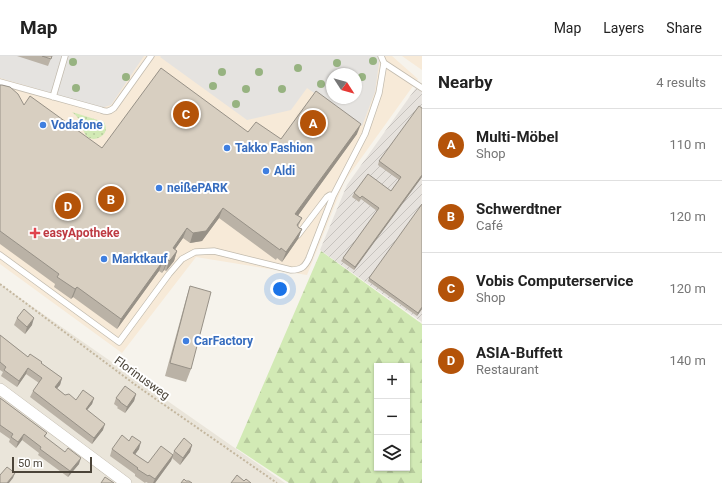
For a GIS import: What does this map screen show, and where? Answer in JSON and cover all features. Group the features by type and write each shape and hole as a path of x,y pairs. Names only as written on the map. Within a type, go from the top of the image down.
{"street":[{"path":"0,390 126,483"}],"lane":[{"path":"53,97 65,56"},
{"path":"0,82 106,112 114,108 151,56"},
{"path":"0,255 119,342 169,274 182,260 195,252 214,252 291,270 302,269 309,258 333,196 366,134 379,93 384,63 381,56"},
{"path":"384,63 422,88"},
{"path":"298,234 327,197 330,195 333,196"}],"path":[{"name":"Florinusweg","path":"0,284 136,386 277,483"}],"shaded area":[{"path":"0,56 392,56 418,79 344,182 307,275 196,257 122,353 0,264"},
{"path":"0,56 144,56 111,105 101,108 0,78"},
{"path":"380,56 375,92 362,126 330,104 362,104 362,68 326,68 326,101 307,88 291,110 247,120 160,57"},
{"path":"402,56 422,56 422,70"},
{"path":"418,85 422,88 422,322 320,250 347,185"},
{"path":"0,284 285,483 0,483"}],"green space":[{"path":"72,112 104,122 106,131 102,136 94,139 89,138 84,133 79,120"},
{"path":"321,251 422,324 422,483 289,483 236,448"}],"building":[{"path":"42,56 52,56 51,59"},
{"name":"neißePARK","path":"161,68 248,132 256,122 281,139 316,91 326,98 326,104 334,104 361,124 295,214 302,218 297,225 302,229 286,252 281,248 280,250 223,208 206,231 193,233 187,228 173,248 177,251 169,261 168,260 166,263 163,261 121,319 77,287 75,289 57,277 59,274 0,231 0,85 10,87 18,94 24,105 30,96 102,148"},
{"path":"419,106 422,108 422,175 355,267 343,258 379,208 362,196 360,198 354,193 368,174 391,191 401,177 379,161"},
{"path":"422,204 422,307 418,313 369,278"},
{"name":"CarFactory","path":"190,286 211,292 191,369 170,363"},
{"path":"24,309 34,318 27,327 17,318"},
{"path":"0,335 28,357 30,354 62,378 55,387 65,395 69,394 76,400 83,390 94,398 86,409 105,424 94,438 33,391 42,378 28,368 19,381 4,370 6,367 0,362"},
{"path":"125,386 136,394 127,407 116,398"},
{"path":"0,398 47,433 44,436 65,452 68,448 81,458 70,471 40,449 41,447 24,434 18,442 11,437 13,434 0,425"},
{"path":"122,435 129,441 132,436 141,442 133,453 148,463 161,446 173,455 155,479 137,469 138,468 112,449"},
{"path":"184,438 192,445 183,458 174,451"},
{"path":"7,467 15,473 7,483 0,483 0,475"},
{"path":"237,475 244,481 246,479 251,483 231,483"},
{"path":"105,477 114,483 101,483"},
{"path":"184,479 186,481 192,483 181,483"}],"place":[{"name":"Vobis Computerservice","path":"186,114"},
{"name":"Multi-Möbel","path":"313,123"},
{"name":"Vodafone","path":"43,125"},
{"name":"Takko Fashion","path":"227,148"},
{"name":"Aldi","path":"266,171"},
{"name":"neißePARK","path":"159,188"},
{"name":"Schwerdtner","path":"111,199"},
{"name":"ASIA-Buffett","path":"68,206"},
{"name":"easyApotheke","path":"35,233"},
{"name":"Marktkauf","path":"104,259"},
{"name":"CarFactory","path":"186,341"}]}
